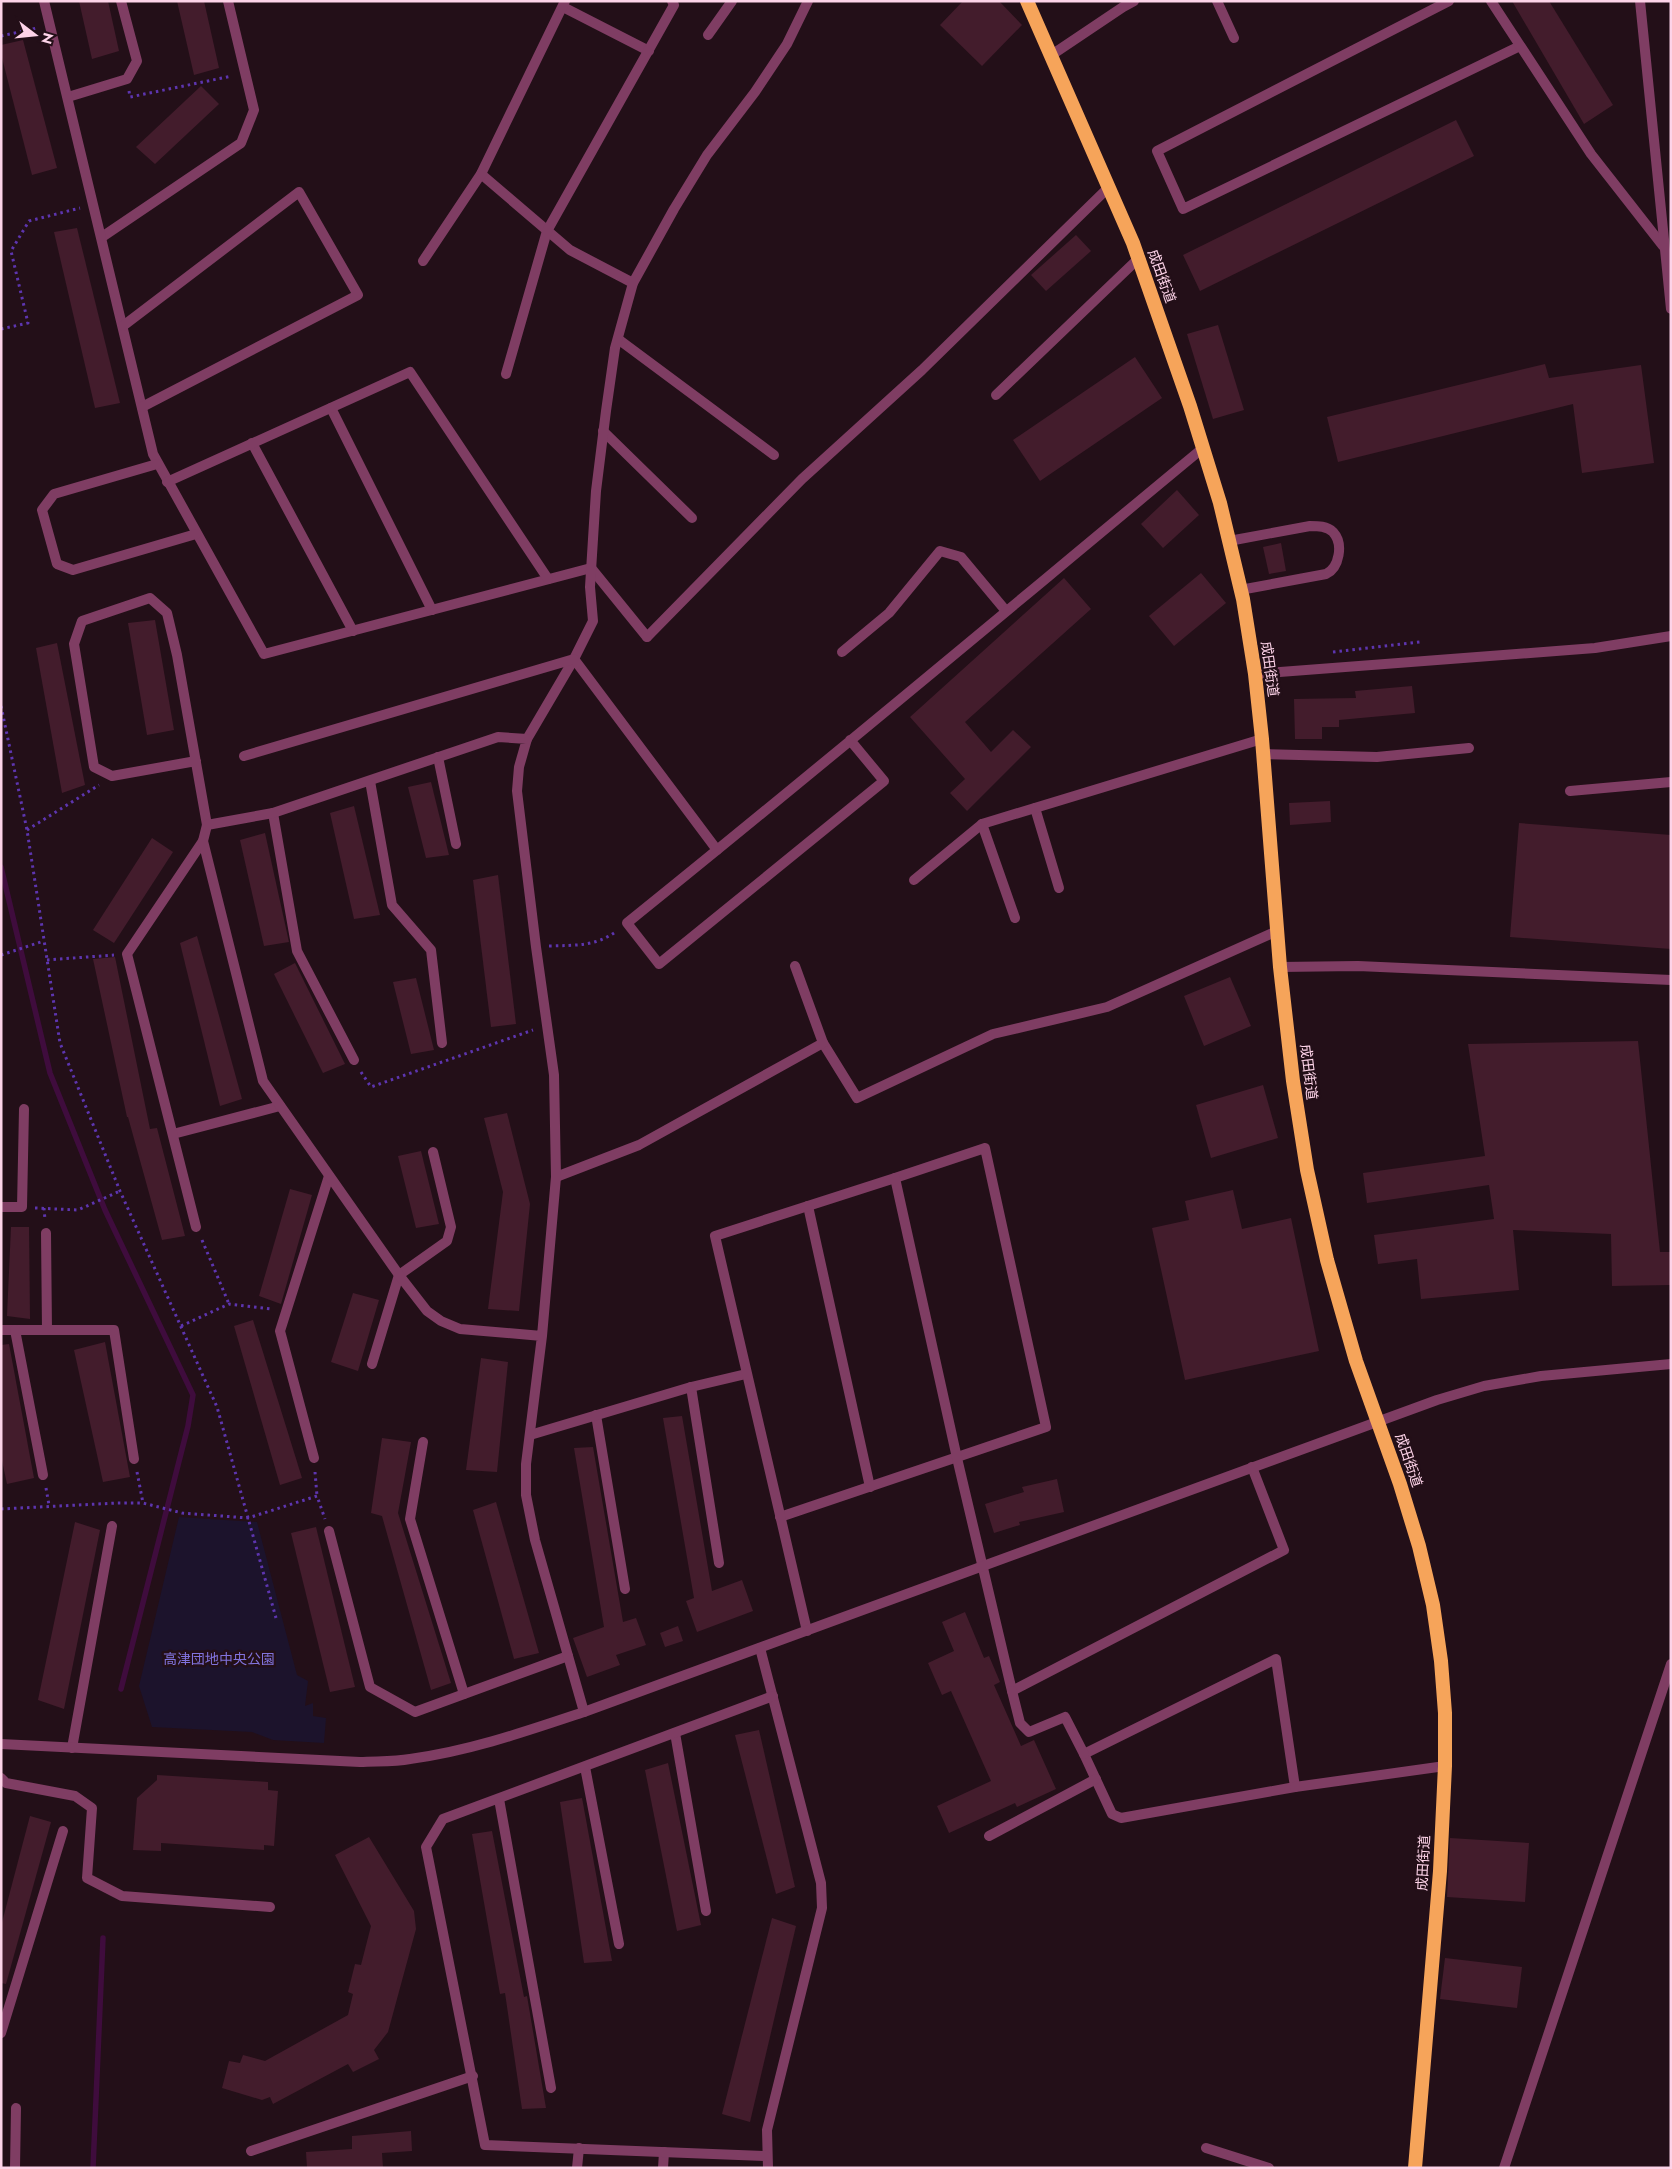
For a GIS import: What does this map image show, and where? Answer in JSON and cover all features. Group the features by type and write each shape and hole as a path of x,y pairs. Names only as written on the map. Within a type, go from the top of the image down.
{"highway":[{"name":"成田街道","path":"1027,1 1109,187 1138,258 1220,503 1240,590 1255,674 1264,754 1280,967 1293,1081 1307,1170 1326,1260 1360,1377 1378,1421 1419,1546 1433,1605 1441,1661 1444,1704 1444,1766 1440,1870 1415,2168"}],"street":[{"path":"44,1 153,454 264,654 591,568"},
{"path":"68,97 127,79 137,61 121,1"},
{"path":"506,374 547,230 674,5 672,1"},
{"path":"708,35 732,1"},
{"path":"1050,56 1134,1"},
{"path":"1217,1 1234,38"},
{"path":"1449,1 1158,151 1183,209 1520,46"},
{"path":"1491,1 1591,154 1663,246"},
{"path":"1640,1 1663,246 1671,309"},
{"path":"102,237 242,143 254,110 229,2"},
{"path":"584,1712 535,1540 526,1495 526,1464 542,1336 556,1177 554,1075 517,790 519,767 527,739 574,659 593,621 590,587 591,568 596,491 603,431 618,339 633,283 707,155 755,92 787,44 804,3"},
{"path":"423,261 480,174 564,4 648,51"},
{"path":"480,174 570,250 633,283"},
{"path":"591,568 648,637 802,479 922,370 1109,187"},
{"path":"123,326 299,192 358,295 142,406"},
{"path":"996,395 1138,258"},
{"path":"618,339 774,455"},
{"path":"167,482 410,372 548,579"},
{"path":"331,408 432,610"},
{"path":"603,431 692,518"},
{"path":"252,443 353,631"},
{"path":"850,740 884,781 659,964 628,923 1203,448"},
{"path":"157,464 54,494 42,510 58,564 73,570 196,534"},
{"path":"1229,541 1310,526 1322,526 1333,532 1338,541 1336,563 1332,571 1326,574 1240,590"},
{"path":"842,652 889,612 940,552 961,557 1006,612"},
{"path":"196,761 112,776 94,767 74,644 82,621 150,598 167,613 177,655 196,761 207,825 203,841 127,954 196,1226"},
{"path":"1255,674 1594,648 1671,636"},
{"path":"244,756 574,659"},
{"path":"574,659 717,850"},
{"path":"207,825 273,814 498,737 527,739"},
{"path":"914,880 982,824 1262,739"},
{"path":"1264,754 1377,757 1469,748"},
{"path":"438,758 456,844"},
{"path":"370,781 392,905 431,950 442,1043"},
{"path":"1570,791 1671,782"},
{"path":"1035,808 1059,888"},
{"path":"273,814 297,952 354,1060"},
{"path":"982,824 1015,918"},
{"path":"203,841 263,1081 280,1106 398,1275 427,1311 441,1322 460,1329 542,1336"},
{"path":"795,966 823,1043 857,1098 993,1034 1107,1007 1277,931"},
{"path":"1280,967 1358,966 1671,980"},
{"path":"556,1177 639,1146 823,1043"},
{"path":"173,1134 280,1106"},
{"path":"1,1207 22,1207 24,1109"},
{"path":"780,1517 1046,1427 985,1148 715,1236 746,1374 807,1631"},
{"path":"372,1364 398,1275 447,1241 451,1228 433,1152"},
{"path":"314,1458 280,1331 329,1176"},
{"path":"895,1178 957,1458 1020,1723 1029,1732 1065,1717 1112,1814 1121,1818 1295,1787 1444,1766"},
{"path":"808,1206 870,1487"},
{"path":"46,1234 47,1330"},
{"path":"1,1330 114,1330 134,1459"},
{"path":"15,1330 43,1475"},
{"path":"1,1744 330,1761 388,1761 431,1756 512,1737 584,1712 1437,1400 1484,1386 1541,1376 1671,1364"},
{"path":"530,1435 691,1386 746,1374"},
{"path":"691,1386 719,1563"},
{"path":"596,1415 625,1589"},
{"path":"423,1442 410,1520 464,1694"},
{"path":"1012,1691 1284,1550 1252,1467"},
{"path":"72,1748 112,1526"},
{"path":"329,1531 370,1688 415,1712 568,1656"},
{"path":"760,1648 820,1883 822,1908 767,2130 766,2156 768,2168"},
{"path":"1084,1754 1276,1659 1295,1787"},
{"path":"1504,2168 1671,1664"},
{"path":"766,2156 485,2145 473,2076 426,1847 443,1819 773,1696"},
{"path":"675,1733 706,1911"},
{"path":"585,1767 619,1944"},
{"path":"1,1778 6,1783 75,1796 92,1808 87,1878 122,1896 270,1907"},
{"path":"989,1836 1096,1779"},
{"path":"499,1798 551,2088"},
{"path":"1,2033 63,1831"},
{"path":"251,2151 473,2076"},
{"path":"16,2108 16,2168"},
{"path":"577,2168 579,2148"},
{"path":"1206,2148 1269,2168"},
{"path":"663,2168 664,2152"}],"path":[{"path":"1,36 50,26"},
{"path":"127,79 130,97 245,73"},
{"path":"1,329 28,323 10,251 29,221 94,205"},
{"path":"1332,652 1420,642"},
{"path":"1,706 28,830 60,1043 120,1191 217,1407 276,1618"},
{"path":"28,830 112,776"},
{"path":"536,947 586,945 604,940 628,923"},
{"path":"1,955 44,941"},
{"path":"47,960 127,954"},
{"path":"22,1207 78,1210 120,1191"},
{"path":"196,1226 229,1304"},
{"path":"181,1326 229,1304 286,1311"},
{"path":"314,1458 317,1496 329,1531"},
{"path":"134,1459 143,1504"},
{"path":"1,1509 117,1502 143,1504 182,1513 248,1518 317,1496"}],"green space":[{"name":"高津団地中央公園","path":"179,1517 257,1522 297,1675 308,1681 305,1706 313,1703 313,1716 326,1718 324,1743 273,1740 252,1732 152,1727 139,1686"}],"building":[{"path":"79,1 108,1 119,51 92,59"},
{"path":"177,1 204,1 219,68 194,75"},
{"path":"963,1 999,1 1022,25 982,66 940,25"},
{"path":"1512,1 1549,1 1613,105 1584,124"},
{"path":"23,40 57,168 32,175 1,54 1,45"},
{"path":"201,86 219,104 155,164 136,147"},
{"path":"1456,120 1474,156 1200,291 1183,255"},
{"path":"77,228 120,403 95,408 54,232"},
{"path":"1076,235 1091,251 1046,291 1031,275"},
{"path":"1218,325 1244,410 1213,419 1187,334"},
{"path":"1135,357 1162,398 1040,481 1013,440"},
{"path":"1545,364 1549,378 1641,365 1654,463 1582,473 1573,404 1338,462 1327,417"},
{"path":"1177,490 1199,515 1163,548 1141,524"},
{"path":"1281,543 1286,571 1269,574 1263,547"},
{"path":"1201,573 1226,603 1174,646 1149,616"},
{"path":"1064,578 1091,609 965,722 991,752 1013,730 1031,747 967,811 950,793 965,779 910,717"},
{"path":"155,620 174,730 147,735 128,623"},
{"path":"57,643 85,785 62,793 36,648"},
{"path":"1412,686 1415,713 1339,720 1339,727 1322,727 1322,739 1295,739 1294,699 1356,698 1355,691"},
{"path":"431,782 449,855 426,858 408,787"},
{"path":"1330,801 1331,822 1290,825 1289,803"},
{"path":"354,806 380,915 354,919 330,813"},
{"path":"1519,823 1671,835 1671,949 1510,937"},
{"path":"265,833 289,942 264,946 240,840"},
{"path":"152,838 173,852 114,943 93,930"},
{"path":"498,875 516,1024 491,1027 473,880"},
{"path":"197,936 242,1099 220,1106 180,943"},
{"path":"115,957 150,1129 157,1128 185,1236 162,1240 127,1117 93,959"},
{"path":"295,963 345,1064 323,1073 274,974"},
{"path":"1230,977 1251,1026 1204,1046 1184,996"},
{"path":"416,978 434,1050 411,1054 393,982"},
{"path":"1638,1041 1660,1252 1670,1252 1670,1285 1612,1286 1611,1234 1513,1230 1519,1290 1421,1299 1417,1259 1378,1264 1374,1235 1494,1219 1489,1185 1367,1203 1363,1173 1485,1156 1468,1044"},
{"path":"1263,1085 1278,1138 1211,1158 1196,1105"},
{"path":"507,1113 530,1204 519,1311 488,1309 503,1192 484,1118"},
{"path":"421,1151 439,1224 416,1228 398,1156"},
{"path":"290,1189 312,1195 281,1304 259,1296"},
{"path":"1233,1190 1242,1229 1291,1218 1319,1351 1185,1380 1152,1228 1189,1220 1185,1201"},
{"path":"11,1227 29,1227 30,1319 7,1316"},
{"path":"353,1293 379,1300 358,1371 331,1362"},
{"path":"253,1320 302,1478 280,1485 234,1326"},
{"path":"105,1342 130,1477 103,1482 74,1350"},
{"path":"9,1344 34,1478 7,1484 1,1456 1,1345"},
{"path":"481,1358 508,1362 497,1472 466,1470"},
{"path":"682,1416 712,1591 742,1580 753,1611 697,1632 686,1601 694,1598 663,1418"},
{"path":"382,1438 411,1442 398,1513 451,1683 431,1690 382,1516 371,1513"},
{"path":"593,1447 623,1622 636,1618 646,1645 616,1655 620,1665 587,1677 573,1638 604,1627 574,1448"},
{"path":"1057,1479 1064,1512 1019,1522 1020,1525 994,1533 985,1504 1024,1492 1022,1487"},
{"path":"496,1502 539,1653 514,1659 473,1510"},
{"path":"75,1522 100,1530 64,1709 38,1700"},
{"path":"316,1527 355,1687 330,1692 291,1533"},
{"path":"965,1612 984,1658 989,1656 1000,1682 994,1685 1021,1746 1034,1740 1056,1789 1017,1807 1015,1803 949,1833 937,1806 991,1781 951,1691 942,1695 928,1663 954,1651 942,1622"},
{"path":"678,1626 683,1641 665,1647 660,1633"},
{"path":"759,1730 795,1887 776,1894 735,1735"},
{"path":"668,1763 701,1925 677,1931 645,1770"},
{"path":"157,1775 268,1782 268,1790 278,1791 274,1846 264,1845 264,1850 161,1843 161,1851 133,1850 137,1798 157,1780"},
{"path":"582,1798 612,1961 584,1963 560,1802"},
{"path":"30,1816 51,1822 6,1984 1,1983 1,1926"},
{"path":"492,1831 524,1997 527,1996 546,2108 522,2109 505,1993 500,1994 472,1834"},
{"path":"369,1837 414,1911 416,1929 388,2032 374,2050 379,2059 353,2072 348,2064 273,2104 270,2097 262,2100 222,2088 229,2061 240,2063 243,2055 265,2061 348,2015 353,1994 348,1992 355,1964 361,1965 371,1926 335,1855"},
{"path":"1450,1838 1529,1843 1525,1902 1447,1897"},
{"path":"772,1918 796,1926 750,2122 722,2114"},
{"path":"1445,1958 1522,1967 1517,2008 1440,1999"},
{"path":"411,2131 412,2151 382,2153 383,2168 307,2168 306,2152 352,2149 352,2136"}],"waterway":[{"path":"1,867 50,1073 105,1210 193,1395 188,1426 121,1689"},
{"path":"93,2168 103,1938"}]}
